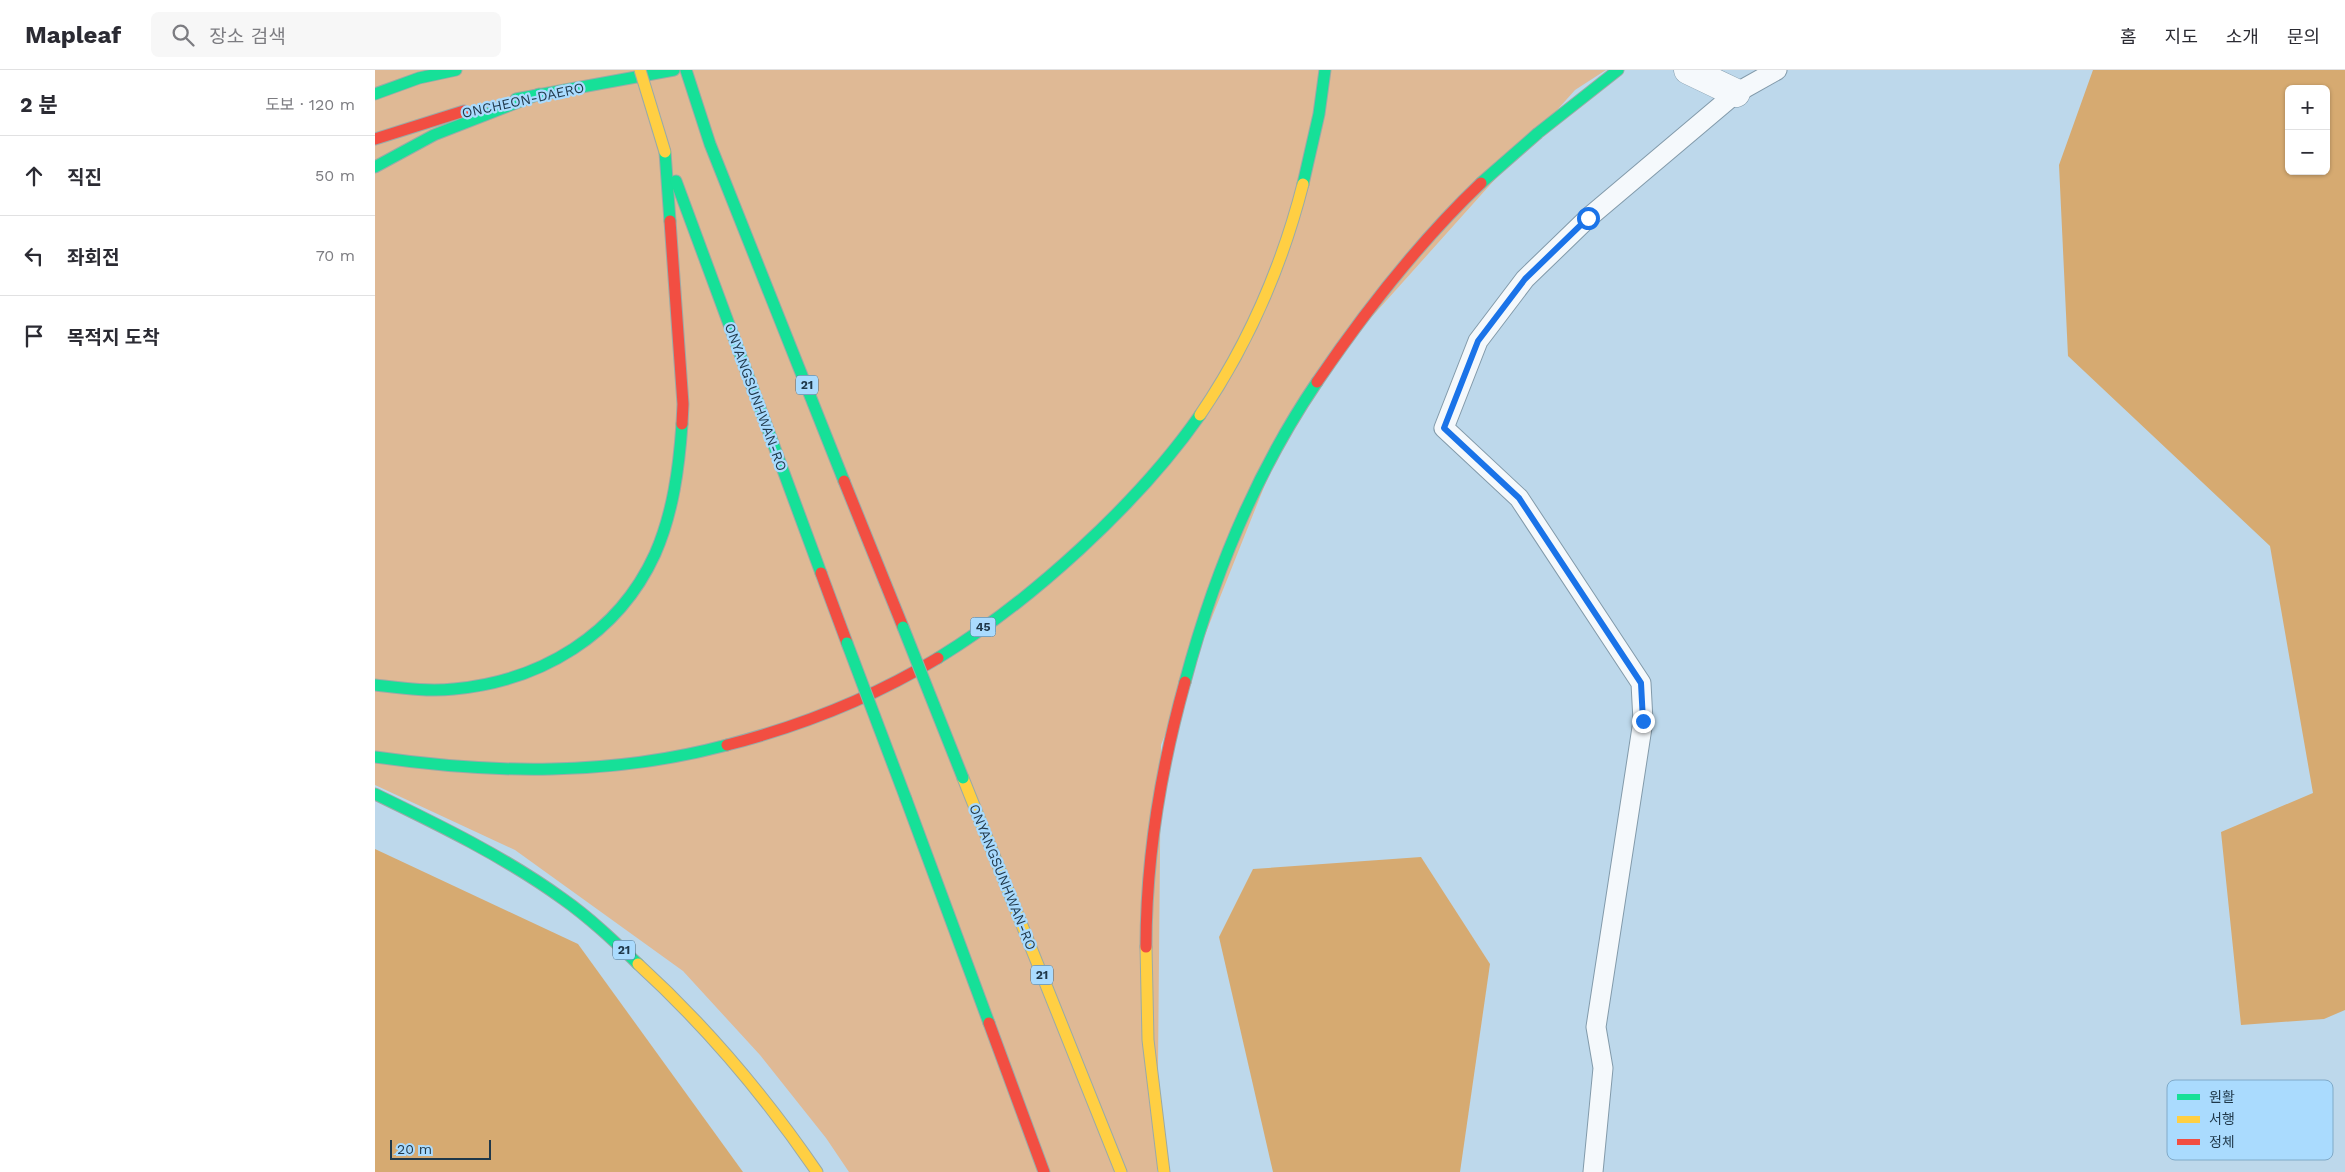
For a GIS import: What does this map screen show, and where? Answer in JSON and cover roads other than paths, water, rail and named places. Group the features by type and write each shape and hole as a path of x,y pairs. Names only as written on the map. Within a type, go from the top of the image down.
{"main road":[{"path":"375,94 419,78 456,70"},
{"path":"375,685 430,692 465,690 526,674 551,664 583,644 629,599 646,573 670,509 678,473 683,404 665,152 640,70"},
{"name":"ONCHEON-DAERO","path":"375,139 479,107 539,94 674,70"},
{"name":"ONYANGSUNHWAN-RO","path":"686,70 710,144 1121,1172"},
{"name":"45","path":"375,757 421,764 487,770 547,770 605,767 660,759 734,743 792,726 895,683 945,654 1023,596 1113,517 1158,468 1207,404 1236,355 1279,262 1311,158 1321,106 1325,70"},
{"path":"1164,1172 1159,1140 1145,965 1147,905 1168,745 1190,654 1222,565 1266,470 1297,415 1368,308 1415,251 1463,200 1568,106 1618,70"},
{"path":"375,167 429,137 471,117 539,94"},
{"name":"ONYANGSUNHWAN-RO","path":"665,152 1044,1172"},
{"name":"21","path":"375,794 456,834 506,863 562,899 618,945 690,1012 745,1073 817,1172"}],"street":[{"path":"1688,70 1736,93"}],"lane":[{"path":"1593,1172 1603,1068 1596,1027 1643,721 1641,683 1519,498 1444,428 1478,341 1525,279 1588,218 1736,93 1777,70"}]}
